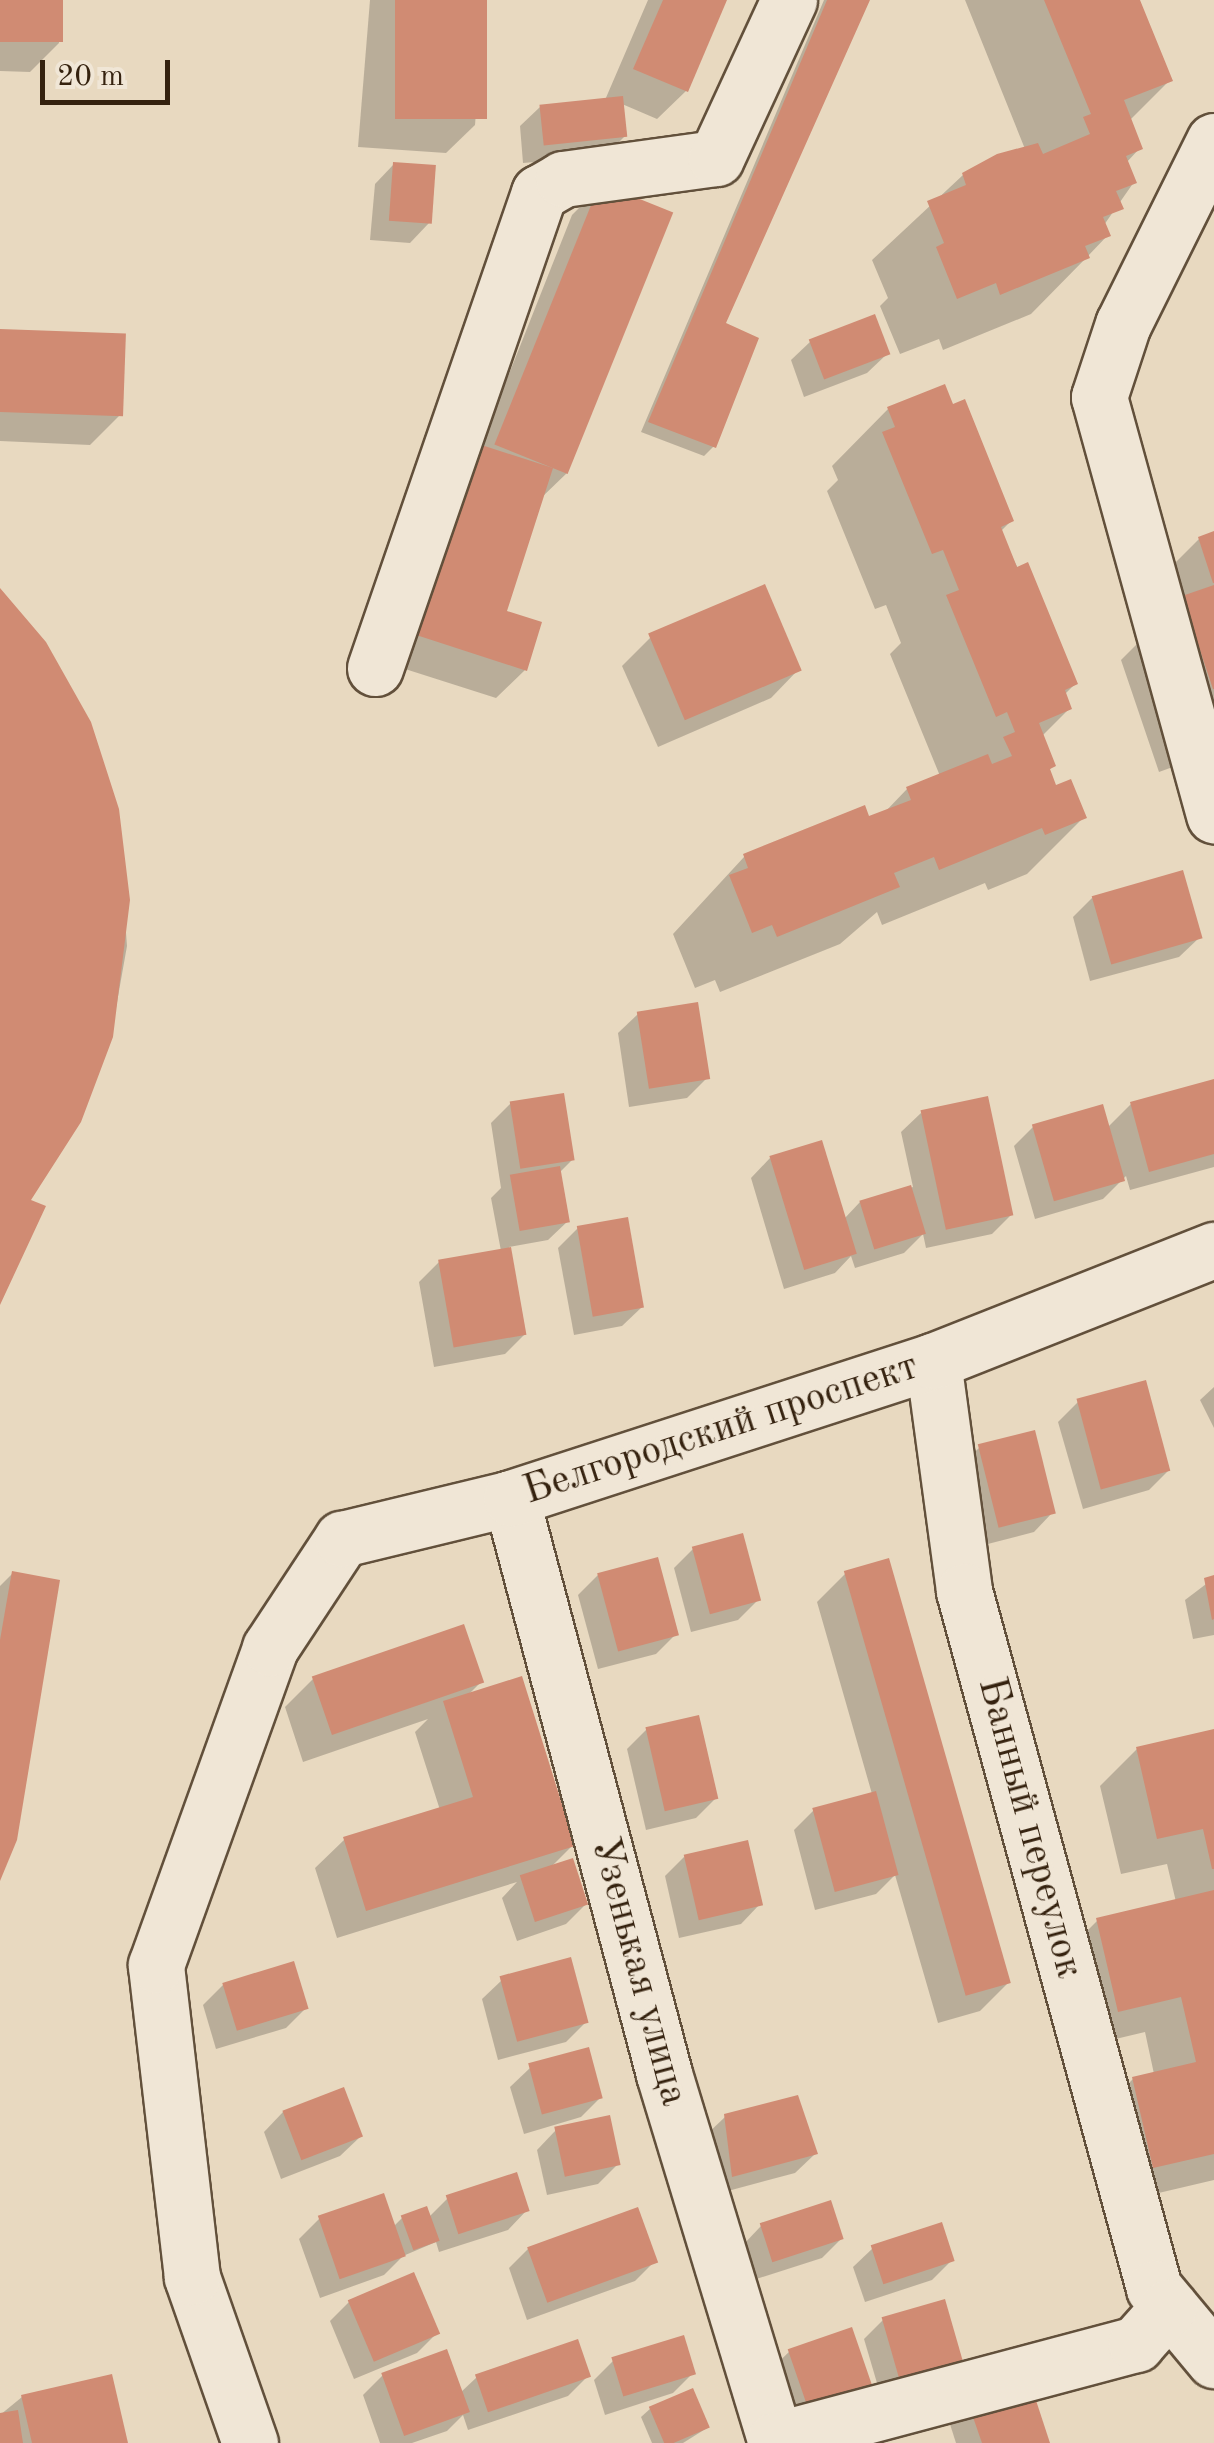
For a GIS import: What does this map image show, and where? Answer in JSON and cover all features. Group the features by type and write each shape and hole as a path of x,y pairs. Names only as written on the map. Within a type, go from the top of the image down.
{"street":[{"path":"375,668 540,193 563,179 716,158 788,0"},
{"path":"1214,141 1122,324 1099,396 1214,814"},
{"name":"Белгородский проспект","path":"250,2443 192,2278 156,1965 270,1648 342,1539 511,1498 933,1361 1214,1250"},
{"name":"Банный переулок","path":"933,1361 964,1591 1162,2298"},
{"name":"Узенькая улица","path":"511,1498 664,2074 776,2442"},
{"path":"776,2442 1136,2344 1162,2298 1214,2360"}],"building":[{"path":"0,0 63,0 63,42 0,42"},
{"path":"395,0 487,0 487,119 395,119"},
{"path":"663,0 727,0 688,92 633,69"},
{"path":"827,0 870,0 726,323 759,338 716,448 648,422"},
{"path":"1044,0 1140,0 1173,81 1124,100 1143,149 1126,156 1137,183 1116,191 1124,209 1103,217 1111,236 1085,246 1090,258 1000,295 996,283 957,299 936,247 944,243 927,201 966,185 962,173 997,154 1038,143 1043,154 1090,134 1083,117 1091,114"},
{"path":"623,96 627,137 544,146 539,105"},
{"path":"393,162 436,165 432,224 389,221"},
{"path":"600,183 673,213 568,474 494,444"},
{"path":"875,314 890,354 824,380 809,339"},
{"path":"0,329 126,333 123,416 0,412"},
{"path":"945,384 953,404 965,399 1014,521 1001,527 1017,567 1028,562 1078,684 1065,690 1072,709 1039,723 1056,766 1050,769 1056,785 1071,779 1087,818 1045,835 1042,828 939,870 934,857 894,873 900,887 777,937 772,925 752,933 729,875 748,868 743,854 865,805 869,816 911,800 906,787 988,754 992,764 1012,756 1003,737 1015,732 1007,712 996,717 946,595 959,590 943,550 932,554 882,432 895,427 887,407"},
{"path":"469,441 553,468 507,611 542,622 527,671 407,632"},
{"path":"1214,531 1214,583 1213,583 1198,537"},
{"path":"765,584 802,671 685,720 648,634"},
{"path":"1214,585 1214,689 1213,689 1182,596"},
{"path":"0,588 46,642 91,722 119,809 130,900 113,1037 81,1122 31,1200 46,1206 0,1305"},
{"path":"1183,870 1203,938 1111,964 1092,896"},
{"path":"698,1002 710,1079 649,1089 637,1012"},
{"path":"1214,1079 1214,1154 1149,1172 1130,1102"},
{"path":"564,1093 575,1160 520,1169 510,1102"},
{"path":"988,1096 1013,1215 946,1230 921,1110"},
{"path":"1103,1104 1125,1181 1054,1201 1032,1124"},
{"path":"822,1140 857,1254 804,1270 769,1156"},
{"path":"560,1166 570,1222 520,1231 510,1175"},
{"path":"911,1185 926,1234 874,1250 859,1201"},
{"path":"628,1217 644,1308 593,1317 577,1226"},
{"path":"511,1247 526,1335 454,1347 438,1260"},
{"path":"1146,1380 1170,1471 1101,1489 1076,1399"},
{"path":"1035,1430 1056,1513 999,1528 978,1444"},
{"path":"743,1533 761,1601 710,1614 692,1547"},
{"path":"658,1557 679,1635 618,1652 597,1573"},
{"path":"889,1558 1011,1983 966,1996 844,1571"},
{"path":"12,1571 60,1580 17,1840 0,1881 0,1640"},
{"path":"1214,1575 1214,1619 1212,1620 1204,1578"},
{"path":"464,1624 484,1683 332,1735 312,1676"},
{"path":"522,1676 575,1846 366,1911 343,1837 473,1797 443,1701"},
{"path":"699,1715 718,1799 665,1811 645,1727"},
{"path":"1214,1729 1212,1869 1203,1829 1157,1839 1136,1747"},
{"path":"876,1791 899,1875 835,1892 812,1808"},
{"path":"748,1840 763,1905 699,1920 684,1855"},
{"path":"573,1858 588,1905 535,1922 520,1875"},
{"path":"1214,1890 1214,2154 1153,2168 1132,2077 1196,2062 1181,1997 1118,2012 1096,1918"},
{"path":"571,1957 589,2023 517,2042 500,1976"},
{"path":"294,1961 309,2009 237,2031 222,1983"},
{"path":"589,2047 603,2098 542,2114 528,2063"},
{"path":"344,2087 363,2136 301,2160 282,2111"},
{"path":"798,2095 818,2154 732,2177 724,2114"},
{"path":"610,2115 621,2165 565,2177 554,2127"},
{"path":"517,2172 530,2211 458,2234 446,2195"},
{"path":"384,2193 406,2256 340,2279 318,2216"},
{"path":"831,2200 844,2239 772,2262 760,2223"},
{"path":"427,2206 440,2241 413,2250 401,2216"},
{"path":"638,2207 658,2262 547,2303 527,2247"},
{"path":"942,2222 955,2261 883,2284 871,2245"},
{"path":"414,2272 440,2334 374,2362 348,2300"},
{"path":"945,2299 964,2364 900,2383 882,2317"},
{"path":"852,2327 874,2391 810,2413 788,2349"},
{"path":"684,2335 696,2374 623,2396 611,2357"},
{"path":"578,2339 591,2377 488,2412 475,2374"},
{"path":"447,2349 470,2412 404,2436 381,2373"},
{"path":"112,2374 128,2443 32,2443 21,2395"},
{"path":"1028,2376 1050,2443 982,2443 966,2397"},
{"path":"693,2388 710,2428 664,2443 649,2407"},
{"path":"18,2410 23,2443 0,2443 0,2413"}]}
